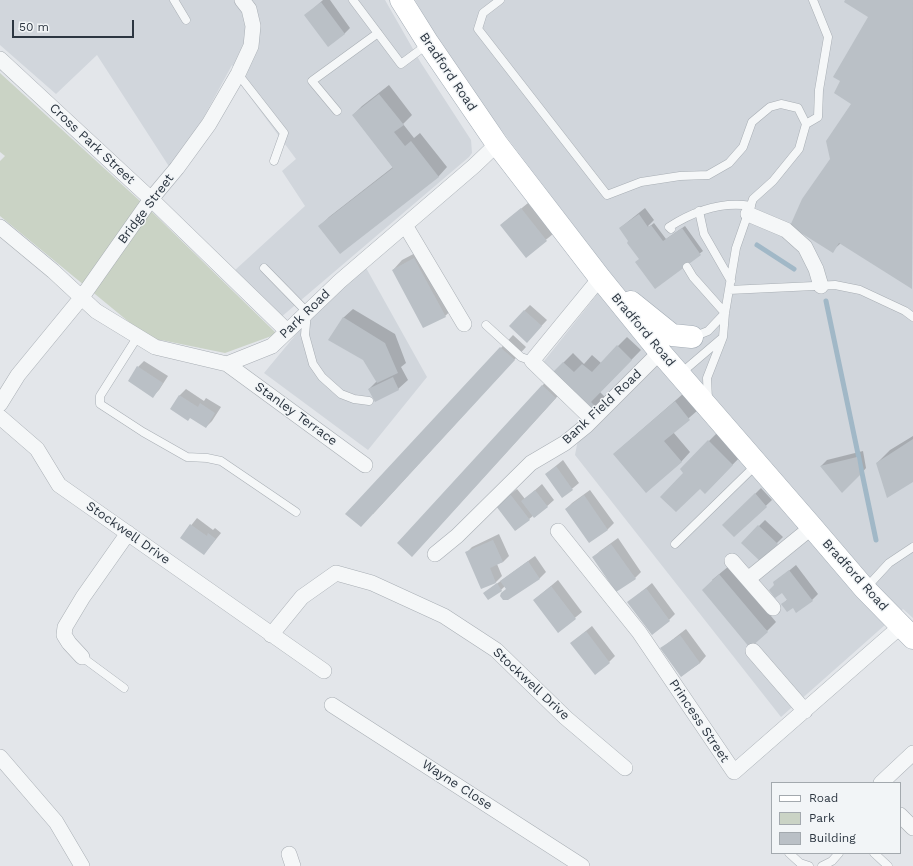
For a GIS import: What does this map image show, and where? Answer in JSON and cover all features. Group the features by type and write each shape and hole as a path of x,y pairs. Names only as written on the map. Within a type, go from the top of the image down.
{"main road":[{"name":"Bradford Road","path":"401,0 428,43 497,144 600,278 674,346 680,374 866,589 907,632"},
{"path":"600,278 672,335 674,346"}],"street":[{"name":"Bridge Street","path":"0,404 18,375 82,297 152,199 177,168 204,130 238,74 251,46 253,26 249,9 242,0"},
{"name":"Cross Park Street","path":"0,59 152,199 287,331"},
{"name":"Park Road","path":"228,364 272,346 340,280 474,166 497,144"},
{"path":"749,210 786,230 805,247 816,269 821,286"},
{"path":"404,225 464,324"},
{"path":"0,227 53,270 96,311 155,347 228,364"},
{"path":"592,420 532,361 600,278"},
{"name":"Bank Field Road","path":"435,554 457,536 531,463 565,443 674,346"},
{"name":"Stanley Terrace","path":"228,364 366,465"},
{"name":"Stockwell Drive","path":"0,417 37,449 59,485 324,671"},
{"path":"748,579 812,527"},
{"name":"Princess Street","path":"558,531 639,632 734,772 805,711 907,632"},
{"path":"82,657 64,635 65,627 83,597 128,533"},
{"path":"732,561 773,608"},
{"name":"Stockwell Drive","path":"271,635 302,597 336,573 372,583 444,616 496,650 566,718 625,768"},
{"path":"753,651 805,711"},
{"name":"Wayne Close","path":"332,705 582,866"},
{"path":"882,782 913,753"},
{"path":"0,757 56,822 82,866"},
{"path":"901,816 913,828"}],"lane":[{"path":"174,0 186,20"},
{"path":"353,0 401,64 428,43"},
{"path":"500,0 483,13 478,29 607,195 641,182 680,176 708,175 729,163 743,147 752,122 770,107 781,104 798,108 806,124 800,149 773,181 753,200 736,248 725,313 723,337 707,378 709,408"},
{"path":"806,124 818,117 819,90 828,37 813,0"},
{"path":"337,111 312,80 378,33"},
{"path":"238,74 284,133 274,161"},
{"path":"671,230 669,227 675,222 699,211 727,204 738,204 749,210"},
{"path":"699,211 704,234 731,281"},
{"path":"688,267 693,276 725,313"},
{"path":"264,268 307,312 305,335 313,364 322,378 341,394 354,399 369,401"},
{"path":"729,290 835,285 860,290 905,311 913,317"},
{"path":"674,346 708,331 725,313"},
{"path":"486,325 521,357 532,361"},
{"path":"138,336 100,396 100,404 187,457 207,458 221,461 296,512"},
{"path":"680,374 723,337"},
{"path":"675,544 757,464"},
{"path":"866,589 889,563 913,547"},
{"path":"82,657 124,688"},
{"path":"790,854 800,863 810,866"},
{"path":"822,866 832,861 838,854"},
{"path":"875,854 888,866"}],"shaded area":[{"path":"0,0 385,0 421,63 471,140 472,153 280,318 234,271 305,206 282,171 296,159 241,85 232,65 193,137 170,168 97,55 56,94 0,45"},
{"path":"415,0 913,0 913,618 903,609 781,717 575,455 583,414 537,370 599,292 614,279 453,66"},
{"path":"365,266 427,377 368,450 264,373 303,326"}],"green space":[{"path":"0,73 152,212 277,334 225,353 161,340 157,345 0,216 0,161 5,156 0,152"}],"building":[{"path":"845,0 913,0 912,289 839,243 833,253 790,226 802,199 830,159 826,141 851,104 834,93 840,81 833,77 868,17 844,2"},
{"path":"321,2 345,34 328,47 304,15"},
{"path":"379,94 404,125 394,132 405,146 411,141 439,177 340,254 318,226 393,168 352,115"},
{"path":"521,208 547,241 526,258 500,225"},
{"path":"639,214 648,227 651,225 663,241 682,228 701,255 655,289 635,262 639,259 627,243 628,241 619,228"},
{"path":"414,258 446,317 423,328 392,270"},
{"path":"524,310 542,326 527,343 509,326"},
{"path":"343,317 385,343 398,373 377,383 363,360 328,340"},
{"path":"617,345 632,360 591,402 596,407 591,412 551,374 563,362 574,372 582,364 592,372"},
{"path":"500,347 515,360 361,527 345,514"},
{"path":"137,366 163,383 153,398 128,381"},
{"path":"393,377 399,390 375,402 368,389"},
{"path":"542,385 556,398 412,557 397,543"},
{"path":"179,395 198,407 200,403 215,413 206,428 190,418 188,421 170,409"},
{"path":"675,401 690,420 664,441 682,462 646,493 613,454"},
{"path":"913,439 913,482 887,498 876,463"},
{"path":"708,440 733,465 705,494 700,489 676,512 660,497 683,473 680,469"},
{"path":"857,457 860,475 842,493 820,466"},
{"path":"556,466 573,490 562,498 545,474"},
{"path":"535,490 548,507 534,518 521,501"},
{"path":"755,493 767,507 734,537 722,525"},
{"path":"510,494 530,520 515,531 496,506"},
{"path":"584,495 608,530 589,543 565,509"},
{"path":"190,524 207,536 208,533 216,539 204,555 180,538"},
{"path":"758,525 778,544 761,562 741,543"},
{"path":"493,540 503,562 490,568 496,583 481,589 465,552"},
{"path":"611,544 636,579 616,592 592,557"},
{"path":"528,561 540,579 508,600 503,600 500,596 506,589 500,581"},
{"path":"789,570 813,601 796,613 793,608 787,612 781,604 787,600 782,593 775,598 769,590 774,585 773,582"},
{"path":"719,574 768,632 750,648 702,590"},
{"path":"497,583 502,591 488,600 483,593"},
{"path":"551,586 576,619 558,633 533,600"},
{"path":"646,588 670,621 652,635 627,602"},
{"path":"586,631 610,663 595,675 570,643"},
{"path":"680,635 700,663 681,677 660,648"}],"waterway":[{"path":"757,245 794,269"},
{"path":"826,301 876,540"}]}
